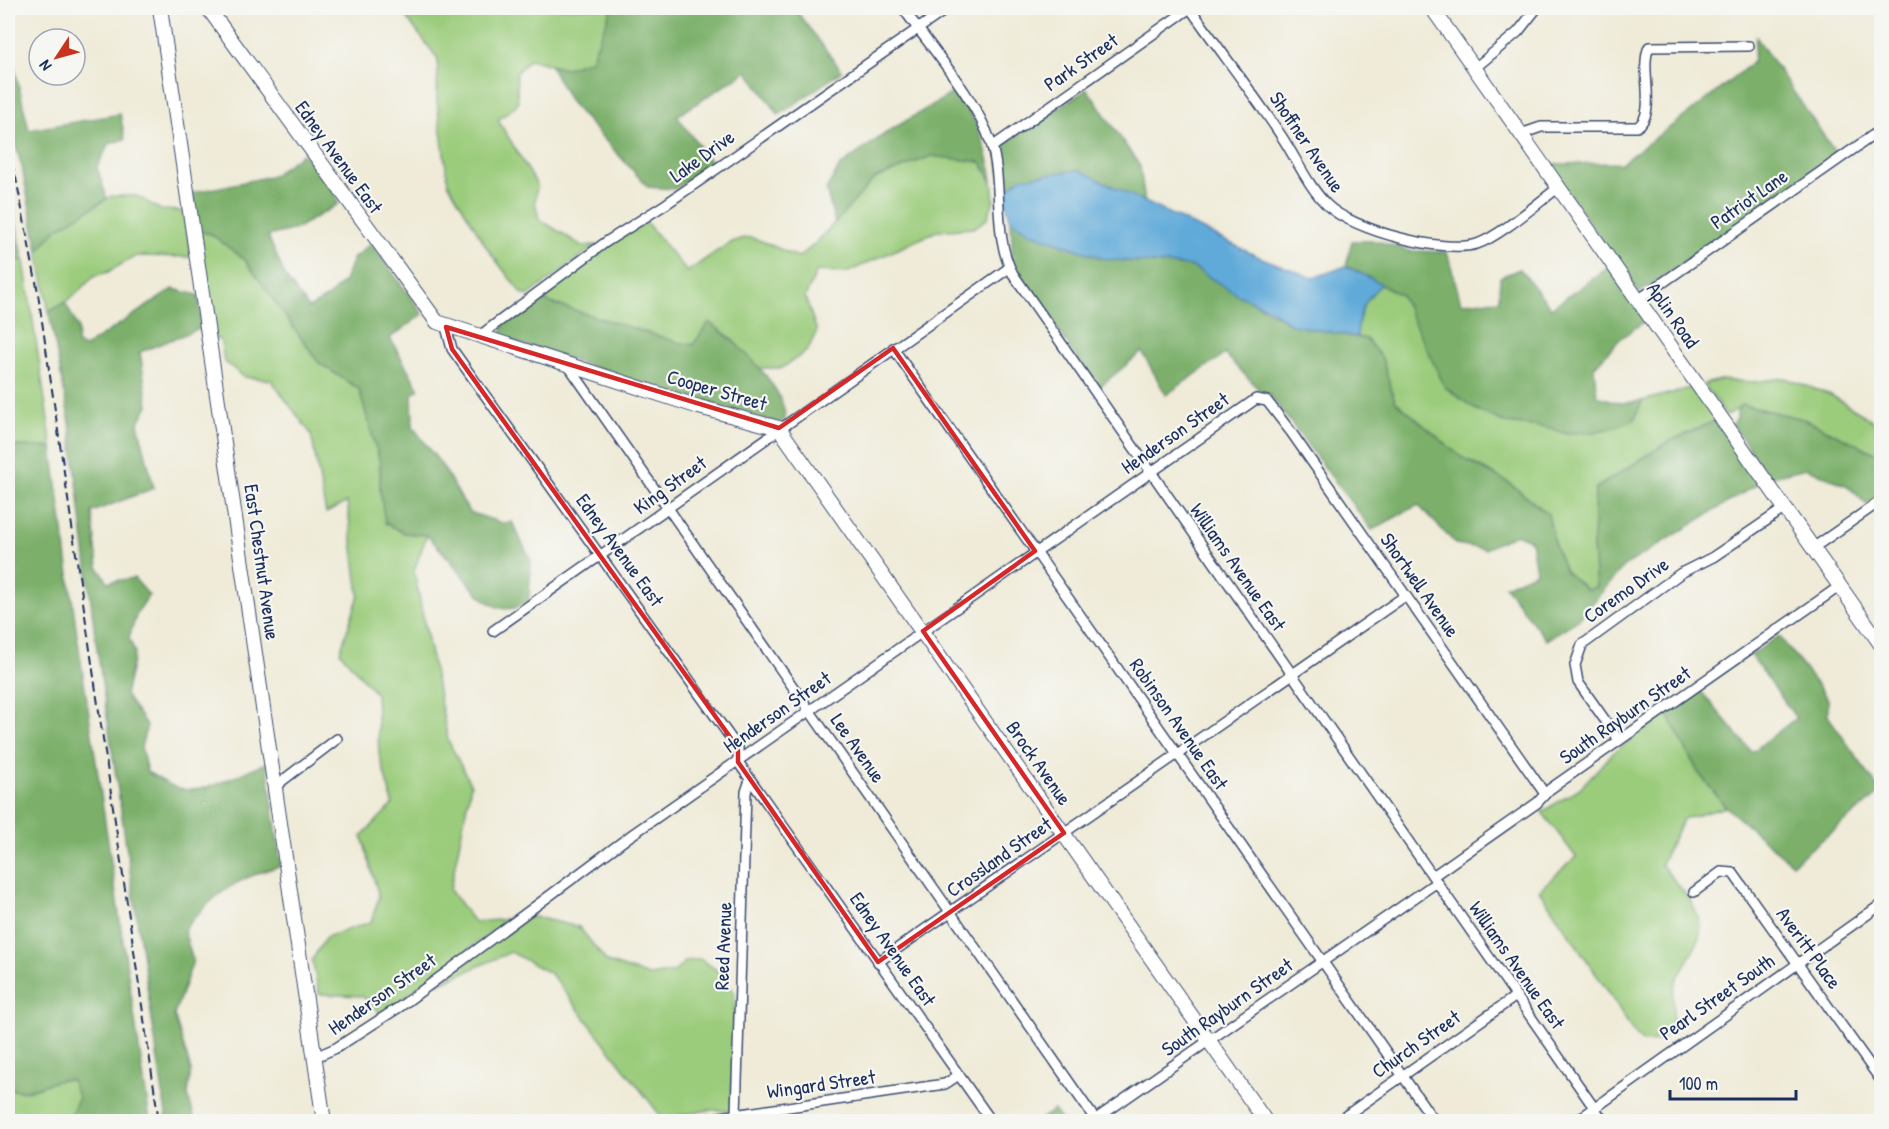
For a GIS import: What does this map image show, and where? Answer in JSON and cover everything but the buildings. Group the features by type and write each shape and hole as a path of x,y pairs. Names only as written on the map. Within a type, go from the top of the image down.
{"street":[{"name":"East Chestnut Avenue","path":"160,8 324,1122"},
{"name":"Edney Avenue East","path":"208,8 429,315 446,327 452,349 738,748 738,762 750,780 992,1122"},
{"name":"Williams Avenue East","path":"903,8 976,110 992,147 1009,268 1604,1122"},
{"name":"Lake Drive","path":"478,337 606,242 666,204 948,8"},
{"name":"Park Street","path":"992,147 1190,8"},
{"name":"Shoffner Avenue","path":"1190,8 1267,114 1316,192 1335,212 1354,224 1376,232 1456,247 1467,246 1485,241 1559,187"},
{"name":"Aplin Road","path":"1432,8 1881,646"},
{"path":"1475,69 1518,32 1537,8"},
{"path":"1521,134 1542,127 1636,127 1642,123 1647,112 1645,59 1649,47 1749,46"},
{"name":"Patriot Lane","path":"1638,300 1881,129"},
{"name":"Cooper Street","path":"446,327 699,407 779,428 1009,268"},
{"name":"Robinson Avenue East","path":"893,348 1435,1122"},
{"name":"Lee Avenue","path":"568,365 1096,1120"},
{"name":"Henderson Street","path":"313,1058 336,1048 401,1006 553,891 1035,551 1251,401 1263,399"},
{"name":"Shortwell Avenue","path":"1263,399 1291,432 1545,794"},
{"name":"King Street","path":"493,632 779,428"},
{"name":"Brock Avenue","path":"779,428 1266,1122"},
{"path":"1813,548 1881,500"},
{"name":"Coremo Drive","path":"1620,740 1578,682 1575,665 1582,645 1681,573 1713,557 1785,508"},
{"name":"South Rayburn Street","path":"1096,1120 1324,962 1528,810 1545,794 1840,586"},
{"name":"Crossland Street","path":"878,962 1405,596"},
{"path":"275,791 282,781 337,739"},
{"name":"Reed Avenue","path":"736,1114 746,792 750,780"},
{"name":"Averitt Place","path":"1694,892 1721,872 1733,873 1881,1082"},
{"name":"Pearl Street South","path":"1575,1122 1881,904"},
{"name":"Church Street","path":"1337,1122 1516,996"},
{"name":"Wingard Street","path":"686,1122 945,1084 959,1075"}],"highlighted area":[{"path":"446,327 779,428 893,348 1035,551 923,631 1064,833 878,962 738,762 738,748 452,349"}],"green space":[{"path":"399,8 612,8 591,60 564,69 530,59 516,73 518,104 498,120 537,185 535,202 539,219 582,246 596,245 528,296 521,293 489,251 448,183 437,102 438,59"},
{"path":"612,8 794,8 842,71 779,115 747,71 677,116 712,163 675,189 648,187 570,102 550,65 565,69 591,60"},
{"path":"1756,37 1837,155 1639,293 1548,164 1621,163 1704,102 1753,62"},
{"path":"8,50 13,61 29,130 120,114 125,139 109,144 97,167 107,199 57,229 38,251 22,167 8,120"},
{"path":"1087,89 1140,166 1145,203 1079,170 1003,194 997,148"},
{"path":"956,91 980,134 988,156 992,181 981,162 931,156 874,179 835,223 826,189 840,166 889,131"},
{"path":"302,154 320,170 330,183 338,204 296,229 268,236 286,278 309,308 328,297 344,281 353,259 371,243 423,314 390,338 419,389 412,394 413,427 443,467 469,512 502,523 512,522 531,561 529,601 517,607 506,609 486,601 427,535 404,533 385,523 380,491 380,462 359,389 319,363 245,260 211,234 198,231 192,193 272,176"},
{"path":"931,156 981,162 992,181 994,200 987,219 973,228 937,231 846,273 817,271 805,297 817,331 807,351 782,368 758,368 730,337 710,323 693,345 538,299 608,245 646,222 687,272 728,244 745,238 758,240 799,257 817,242 874,179"},
{"path":"8,186 24,261 8,257"},
{"path":"111,196 137,196 161,210 183,211 192,257 136,256 108,272 94,276 72,298 49,312 38,251 57,229"},
{"path":"1011,221 1031,233 1105,259 1191,266 1293,325 1366,339 1382,358 1395,401 1461,457 1509,483 1548,514 1555,546 1565,571 1587,590 1596,587 1593,546 1595,489 1668,442 1717,420 1761,482 1624,566 1578,620 1546,640 1505,586 1536,572 1531,541 1516,534 1485,549 1456,544 1418,505 1372,530 1269,394 1262,393 1225,354 1166,395 1142,352 1098,388 1015,269"},
{"path":"198,231 211,234 245,260 319,363 359,389 380,462 380,491 404,533 427,535 414,571 448,740 471,785 450,890 474,922 509,919 382,1014 362,996 319,994 312,960 326,937 371,922 379,897 362,836 393,804 379,754 376,694 340,652 359,595 347,502 326,513 311,434 271,380 244,377 224,361 221,341 214,337"},
{"path":"1352,241 1377,241 1409,251 1447,252 1461,303 1499,300 1500,277 1520,269 1551,308 1609,267 1646,320 1621,338 1594,367 1597,396 1620,403 1642,401 1634,420 1620,426 1593,432 1563,433 1551,428 1506,423 1475,409 1445,387 1401,295 1346,266"},
{"path":"8,257 24,261 52,447 8,446"},
{"path":"1382,284 1401,295 1445,387 1475,409 1506,423 1551,428 1563,433 1593,432 1620,426 1634,420 1642,401 1694,387 1717,420 1668,442 1595,489 1593,546 1596,587 1587,590 1565,571 1555,546 1548,514 1509,483 1461,457 1395,401 1382,358 1366,339 1357,337 1363,307"},
{"path":"173,289 198,295 203,332 198,329 140,352 148,405 138,424 154,488 92,512 98,567 108,582 134,578 149,595 137,613 129,638 135,652 125,695 147,726 141,747 147,772 172,786 192,790 214,785 267,763 281,866 266,870 227,889 205,907 184,930 193,961 174,1015 191,1070 188,1095 195,1121 167,1121 95,635 70,423 49,312 65,302 78,328 77,344 85,347"},
{"path":"538,299 693,345 709,322 745,352 768,379 783,406 785,419 779,423 701,402 500,337 504,323"},
{"path":"1785,378 1831,395 1881,426 1881,456 1804,419 1743,405 1726,416 1704,384 1719,380 1752,382"},
{"path":"1742,405 1804,419 1881,456 1881,495 1867,505 1848,486 1806,468 1769,477 1732,424 1737,417 1737,408"},
{"path":"8,446 52,447 77,635 150,1121 67,1121 79,1098 71,1080 55,1081 26,1090 8,1089"},
{"path":"1779,636 1828,699 1828,716 1881,792 1792,864 1726,807 1698,772 1667,713 1700,690 1752,752 1796,718 1751,655"},
{"path":"1667,713 1698,772 1726,807 1683,819 1661,864 1694,909 1700,925 1700,933 1694,949 1676,980 1672,1022 1667,1033 1659,1040 1643,1042 1633,1032 1614,1000 1539,890 1576,857 1542,812 1580,788 1614,752"},
{"path":"535,917 579,927 607,962 649,976 674,972 686,961 700,959 722,973 735,995 731,1111 709,1110 663,1119 551,974 511,952 438,984 524,918"},
{"path":"61,1079 72,1080 79,1098 67,1121 8,1121 8,1089 24,1092"},
{"path":"1054,1110 1062,1121 1037,1121"}],"water":[{"path":"1079,170 1257,256 1313,278 1346,266 1382,284 1363,308 1357,337 1293,325 1268,308 1238,295 1191,266 1105,259 1031,233 1011,221 1003,193 1020,178"}],"railway":[{"path":"8,149 16,178 37,287 159,1122"}]}
